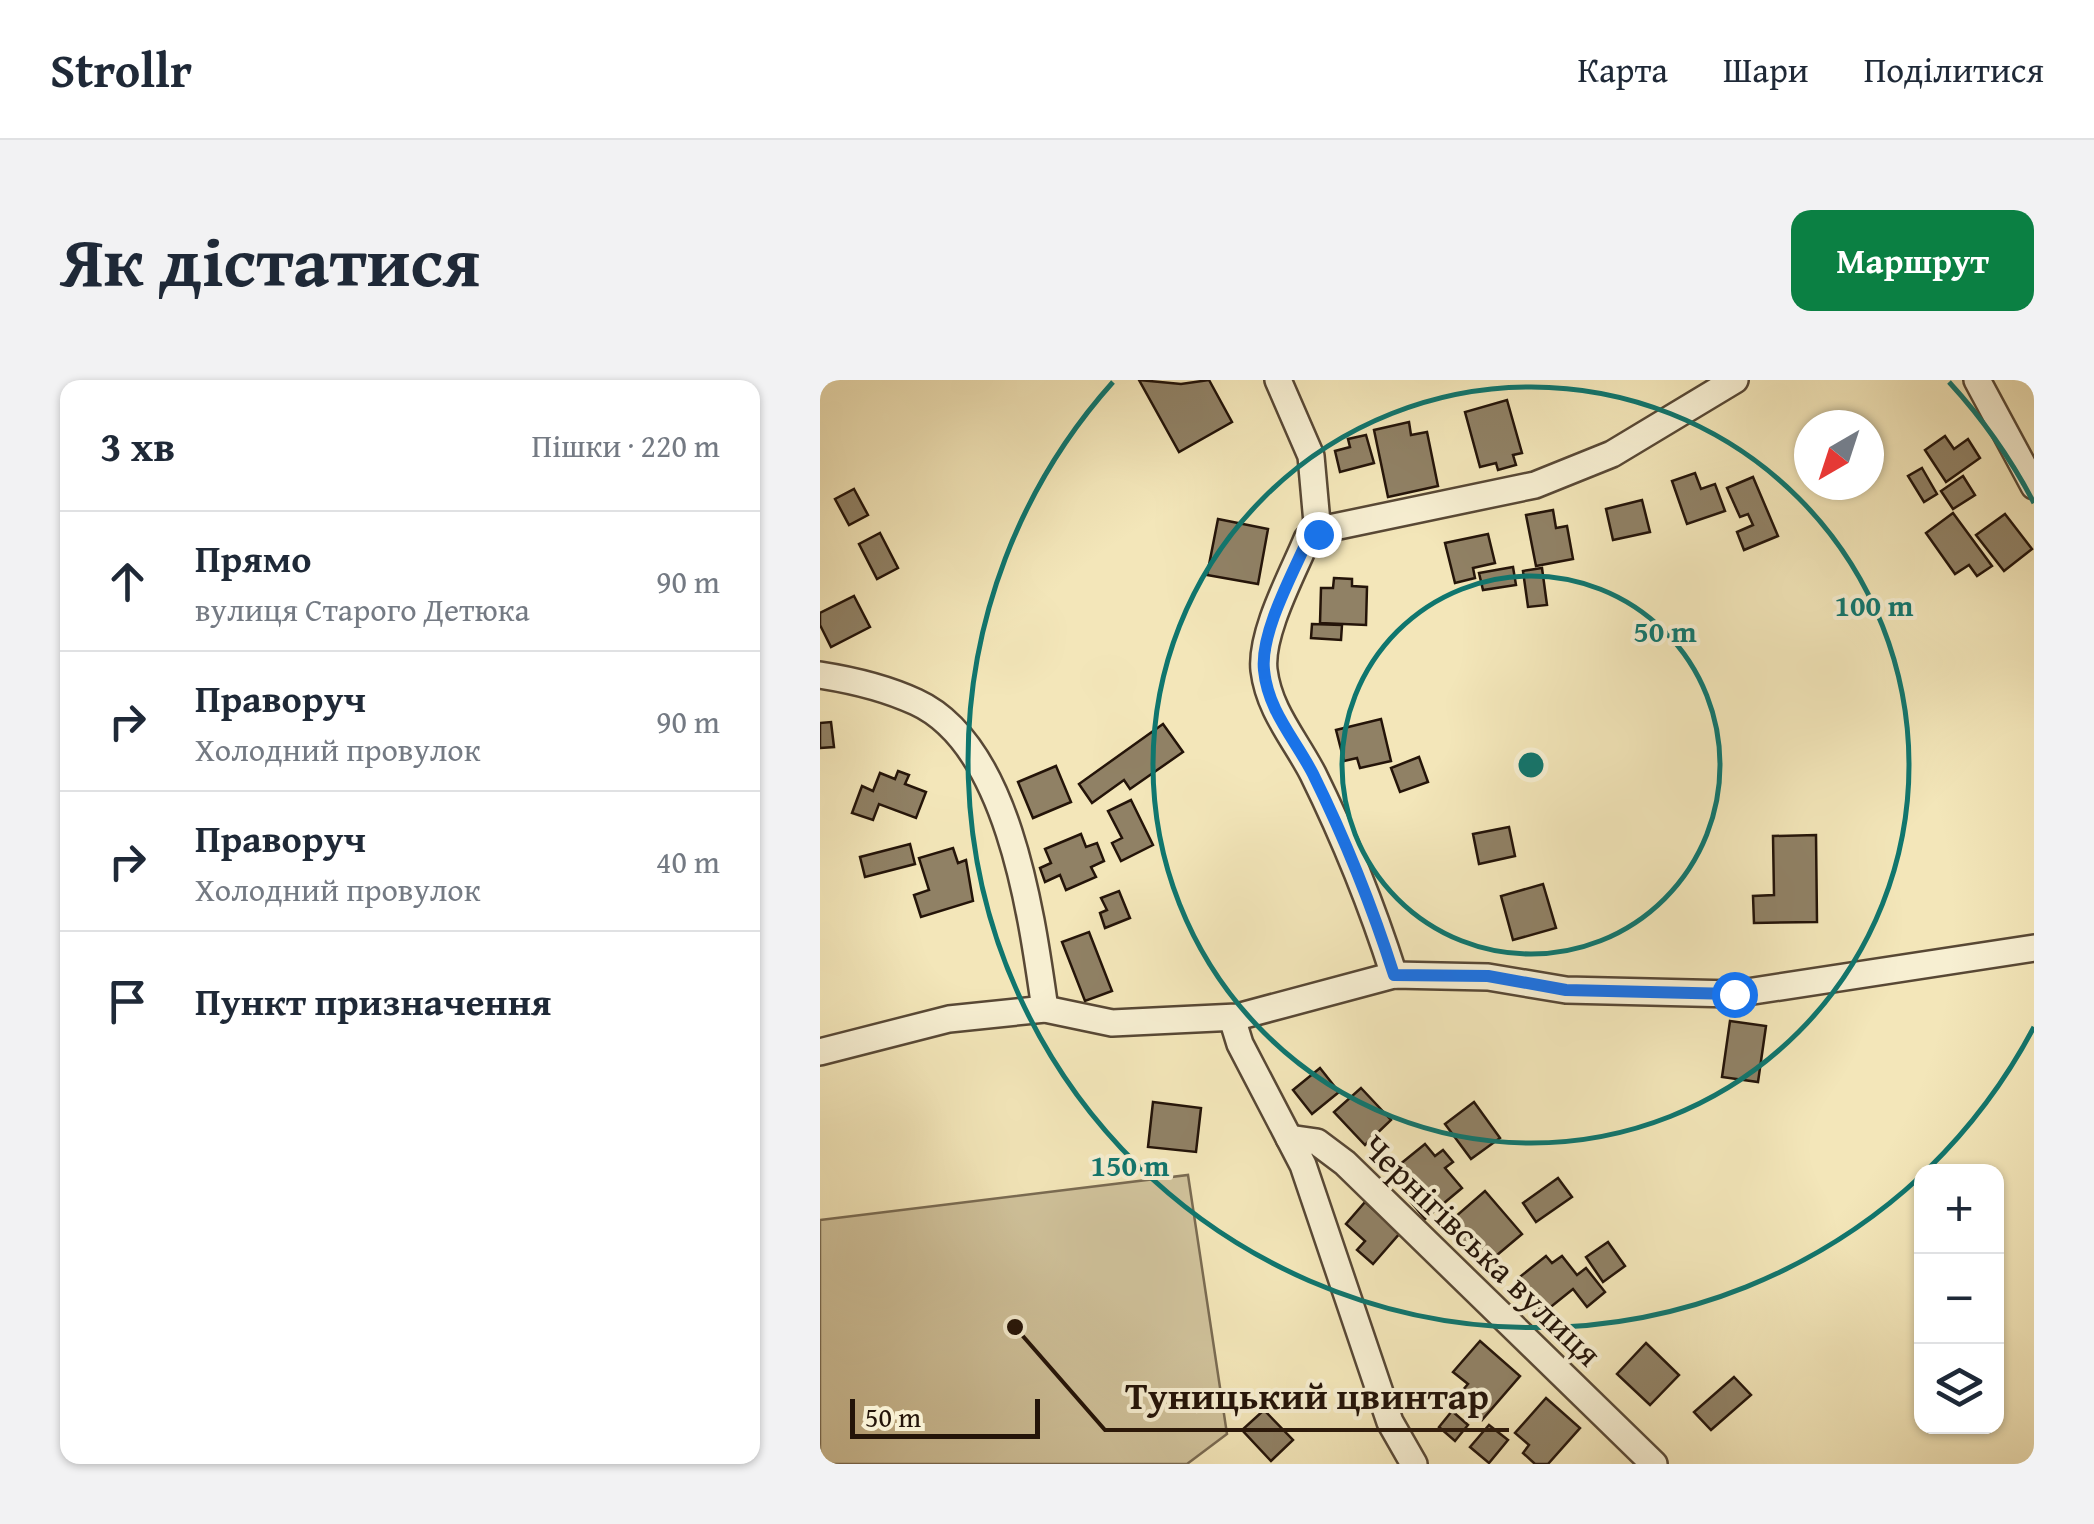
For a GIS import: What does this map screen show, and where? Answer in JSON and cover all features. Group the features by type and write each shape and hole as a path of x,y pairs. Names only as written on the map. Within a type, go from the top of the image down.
{"street":[{"path":"1278,380 1310,456 1318,534"},
{"path":"1394,975 1350,854 1311,771 1274,710 1263,667 1276,611 1308,539 1535,485 1612,454 1735,380"},
{"path":"1978,380 2034,486"},
{"path":"820,674 918,703 950,726 980,764 1004,821 1022,882 1045,1010"},
{"path":"820,1052 949,1019 1045,1010 1112,1023 1232,1018 1370,985 1394,975 1488,976 1566,990 1734,994 2034,948"},
{"path":"1232,1018 1240,1044 1289,1138"},
{"name":"Чернігівська вулиця","path":"1289,1138 1303,1165 1390,1422 1414,1464"},
{"name":"Чернігівська вулиця","path":"1289,1138 1317,1142 1345,1163 1654,1464"}],"shaded area":[{"path":"1188,1175 1227,1434 1187,1464 820,1464 820,1220"}],"building":[{"path":"1139,380 1181,384 1209,380 1232,422 1179,452"},
{"path":"1507,400 1522,453 1513,455 1516,465 1498,470 1496,463 1480,467 1465,412"},
{"path":"1409,422 1411,435 1427,432 1438,486 1388,497 1374,430"},
{"path":"1366,435 1374,463 1340,472 1335,451 1350,447 1348,439"},
{"path":"1945,436 1954,449 1968,439 1980,458 1946,482 1925,450"},
{"path":"1922,468 1937,494 1924,502 1908,476"},
{"path":"1695,473 1701,489 1715,484 1725,511 1687,524 1672,481"},
{"path":"1963,476 1975,495 1953,509 1941,491"},
{"path":"1753,477 1778,536 1744,550 1737,532 1753,525 1748,514 1740,517 1727,488"},
{"path":"854,489 868,515 849,525 835,499"},
{"path":"1642,500 1650,532 1613,540 1606,509"},
{"path":"1553,510 1556,528 1567,526 1573,559 1536,566 1526,515"},
{"path":"1953,513 1992,566 1977,576 1969,565 1955,574 1926,533"},
{"path":"2005,514 2032,549 2004,571 1976,535"},
{"path":"1218,519 1268,529 1258,584 1207,575"},
{"path":"880,533 898,568 877,579 859,544"},
{"path":"1488,534 1495,563 1473,568 1475,578 1455,583 1445,543"},
{"path":"1513,567 1516,585 1483,590 1479,573"},
{"path":"1542,568 1547,605 1528,607 1523,571"},
{"path":"1334,578 1352,579 1352,586 1367,587 1366,625 1320,623 1321,588 1333,588"},
{"path":"854,596 870,627 831,647 820,625 820,613"},
{"path":"1312,624 1342,625 1341,640 1311,638"},
{"path":"1381,719 1391,761 1360,768 1357,758 1344,761 1336,730"},
{"path":"831,722 834,747 820,748 820,723"},
{"path":"1163,724 1183,752 1130,789 1124,780 1092,803 1079,784"},
{"path":"1419,757 1428,782 1400,792 1391,768"},
{"path":"1056,766 1071,802 1033,818 1018,782"},
{"path":"898,771 909,775 905,784 926,792 916,818 879,804 873,820 852,813 862,786 873,791 880,773 895,779"},
{"path":"1131,800 1153,845 1121,861 1112,843 1122,838 1108,811"},
{"path":"1509,827 1515,856 1479,864 1473,834"},
{"path":"1081,834 1086,847 1097,843 1104,861 1091,867 1096,877 1066,890 1060,875 1045,882 1040,868 1051,863 1045,849"},
{"path":"1816,835 1817,922 1754,923 1753,896 1774,895 1773,836"},
{"path":"910,844 915,864 865,877 860,857"},
{"path":"953,848 958,863 966,860 973,901 921,917 914,895 929,890 919,858"},
{"path":"1543,884 1556,928 1513,940 1501,896"},
{"path":"1119,891 1130,918 1105,928 1100,913 1107,910 1101,898"},
{"path":"1089,932 1112,991 1085,1001 1062,942"},
{"path":"1730,1021 1766,1026 1758,1082 1722,1077"},
{"path":"1320,1068 1339,1092 1312,1114 1293,1090"},
{"path":"1361,1088 1391,1120 1365,1145 1334,1112"},
{"path":"1153,1102 1201,1108 1196,1152 1148,1147"},
{"path":"1474,1102 1500,1138 1471,1159 1445,1124"},
{"path":"1425,1144 1435,1156 1443,1150 1453,1162 1445,1168 1462,1188 1425,1219 1388,1174"},
{"path":"1558,1178 1572,1197 1536,1222 1523,1203"},
{"path":"1485,1191 1522,1234 1484,1266 1447,1224"},
{"path":"1365,1202 1400,1233 1373,1264 1357,1250 1365,1241 1346,1224"},
{"path":"1608,1242 1625,1266 1603,1282 1586,1257"},
{"path":"1546,1256 1552,1263 1562,1256 1577,1275 1586,1268 1605,1292 1587,1307 1573,1289 1542,1314 1516,1280"},
{"path":"1480,1341 1520,1376 1482,1420 1456,1398 1468,1384 1453,1372"},
{"path":"1646,1343 1679,1375 1650,1405 1617,1374"},
{"path":"1734,1377 1751,1395 1711,1430 1694,1412"},
{"path":"1546,1398 1580,1428 1548,1464 1535,1464 1523,1453 1529,1445 1515,1433"},
{"path":"1264,1410 1293,1440 1271,1461 1242,1430"},
{"path":"1452,1411 1468,1425 1455,1441 1439,1427"},
{"path":"1489,1425 1508,1440 1489,1463 1470,1447"}],"place":[{"name":"Туницький цвинтар","path":"1015,1327"}],"route":[{"path":"1318,534 1308,539 1276,611 1263,667 1274,710 1311,771 1350,854 1394,975 1488,976 1566,990 1734,994"}]}
